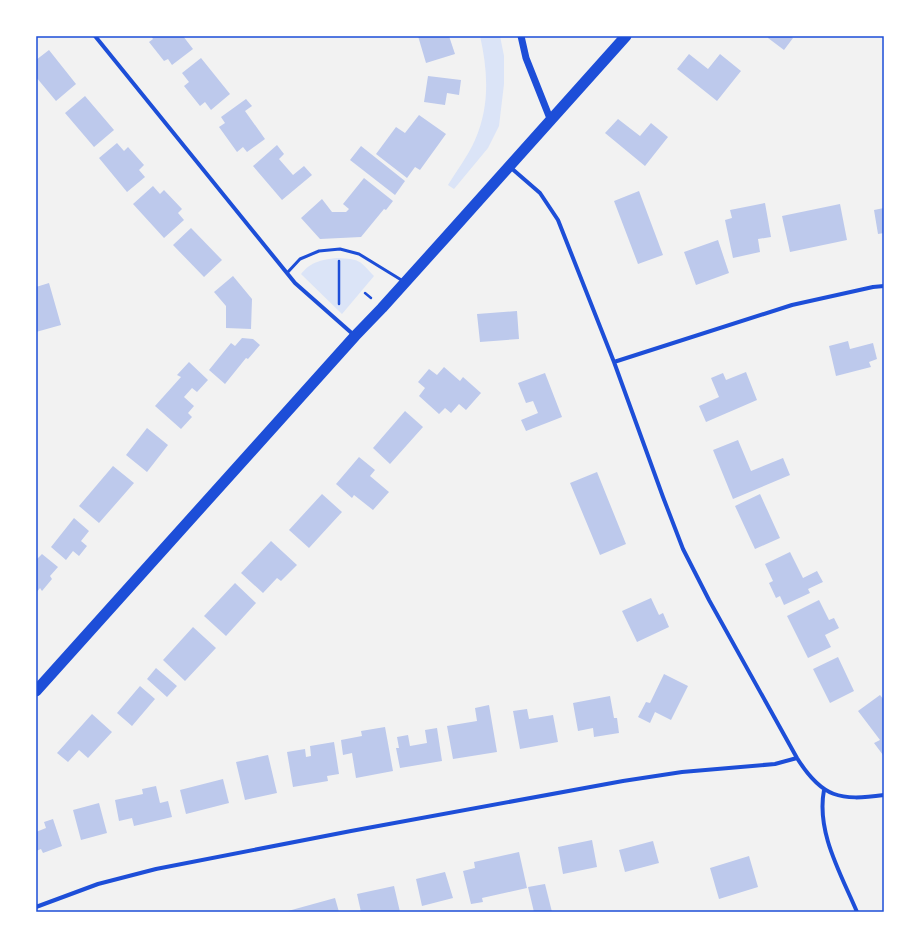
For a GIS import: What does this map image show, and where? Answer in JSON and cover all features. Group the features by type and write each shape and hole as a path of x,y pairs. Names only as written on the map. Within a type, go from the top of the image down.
{"highway":[{"path":"36,692 626,36"}],"street":[{"path":"95,36 295,283 355,336"},
{"path":"521,36 526,58 551,121"},
{"path":"509,167 540,193 558,220 614,362 683,549 709,600 797,758 807,774 824,790 842,797 861,798 884,795"},
{"path":"614,362 792,305 873,287 884,286"},
{"path":"36,907 98,884 156,869 344,832 623,781 682,772 775,764 797,758"},
{"path":"824,790 822,803 823,819 836,864 857,912"}],"lane":[{"path":"287,273 300,259 319,251 340,248 359,254 405,282"}],"path":[{"path":"339,308 340,248"}],"shaded area":[{"path":"480,36 500,36 504,56 504,84 499,126 488,148 454,189 448,185 475,140 483,114 486,75"},
{"path":"337,258 358,261 374,276 342,314 301,274 309,266 317,262"}],"building":[{"path":"151,36 183,36 193,49 172,65 168,59 164,61 149,42 153,39"},
{"path":"418,36 449,36 455,54 426,63"},
{"path":"769,36 790,36 793,38 784,50 768,38"},
{"path":"49,50 76,84 56,101 36,77 36,60"},
{"path":"689,54 708,69 720,54 741,71 717,101 677,69"},
{"path":"201,58 230,94 211,110 205,102 200,106 184,86 189,82 182,73"},
{"path":"428,76 461,80 459,95 447,93 445,105 424,102"},
{"path":"85,96 114,130 94,147 65,113"},
{"path":"246,99 252,106 245,111 265,139 247,152 243,147 237,152 219,127 225,123 221,117"},
{"path":"419,115 446,134 420,170 415,167 407,178 376,154 396,127 405,133"},
{"path":"618,119 640,136 651,123 668,137 645,166 605,133"},
{"path":"117,143 124,151 128,147 144,165 139,170 145,177 127,192 99,158"},
{"path":"277,145 284,154 279,159 293,175 304,166 312,175 282,200 253,166"},
{"path":"361,146 405,181 395,195 350,160"},
{"path":"364,178 393,201 386,210 384,209 361,237 320,239 301,218 322,199 332,212 346,212 349,209 343,204"},
{"path":"153,186 160,194 164,190 182,209 178,213 184,220 164,238 133,204"},
{"path":"639,191 663,255 638,264 614,201"},
{"path":"765,203 771,237 758,239 760,252 733,258 725,220 732,218 730,210"},
{"path":"840,204 847,240 790,252 782,216"},
{"path":"884,208 884,233 878,234 874,210"},
{"path":"191,228 222,260 204,277 173,245"},
{"path":"718,240 729,273 696,285 684,252"},
{"path":"233,276 252,299 251,329 226,328 226,306 214,292"},
{"path":"49,283 61,325 36,332 36,287"},
{"path":"517,311 519,339 480,342 477,314"},
{"path":"242,338 253,339 260,345 248,359 246,358 225,384 209,370 231,343 235,346"},
{"path":"848,341 850,349 873,343 877,359 869,362 871,367 836,376 829,346"},
{"path":"189,362 208,380 197,392 192,388 184,397 194,406 188,413 192,417 181,429 155,406 181,377 177,375"},
{"path":"444,367 460,381 463,377 481,393 466,410 459,404 451,413 445,408 439,414 419,396 425,388 418,382 429,369 437,375"},
{"path":"746,372 757,400 706,422 699,406 719,397 711,378 723,373 726,380"},
{"path":"545,373 562,417 526,431 521,420 538,413 533,401 526,403 518,383"},
{"path":"405,411 423,427 390,464 373,448"},
{"path":"147,428 168,445 147,472 126,455"},
{"path":"738,440 751,471 783,458 790,475 733,499 713,450"},
{"path":"359,457 375,470 370,476 389,492 373,510 354,495 352,498 336,484"},
{"path":"113,466 134,483 99,523 79,506"},
{"path":"597,472 626,544 600,555 570,483"},
{"path":"322,494 342,512 309,548 289,530"},
{"path":"760,494 780,538 755,549 735,506"},
{"path":"74,518 89,531 81,541 87,546 79,556 73,551 66,560 51,547"},
{"path":"271,541 297,565 281,581 277,578 263,593 241,573"},
{"path":"790,552 803,578 817,571 823,582 808,589 810,593 784,605 780,596 776,598 769,583 773,581 765,564"},
{"path":"42,554 58,567 50,576 52,579 42,591 40,588 36,593 36,560"},
{"path":"235,583 256,603 226,636 204,616"},
{"path":"651,598 659,615 663,613 669,627 637,642 622,611"},
{"path":"819,600 829,620 834,618 839,628 825,635 831,647 808,658 787,616"},
{"path":"193,627 216,648 185,681 163,660"},
{"path":"838,657 854,691 830,703 813,669"},
{"path":"156,668 177,686 167,697 147,679"},
{"path":"664,674 688,686 671,720 655,712 650,723 638,717 646,702 650,703"},
{"path":"140,686 155,699 132,726 117,713"},
{"path":"880,695 884,700 883,755 874,743 880,740 858,711"},
{"path":"610,696 614,718 617,718 619,733 594,737 593,728 578,731 573,703"},
{"path":"489,705 497,752 453,759 447,726 477,721 475,708"},
{"path":"527,709 529,719 553,715 558,742 520,749 513,711"},
{"path":"92,714 112,732 88,758 79,750 68,762 57,753"},
{"path":"385,727 393,771 356,778 352,753 343,755 341,740 362,736 361,731"},
{"path":"437,728 442,761 400,768 396,748 399,748 397,737 408,735 410,746 427,743 425,730"},
{"path":"334,742 339,774 327,776 328,781 293,787 287,752 305,749 306,757 311,756 310,746"},
{"path":"268,755 277,793 245,800 236,762"},
{"path":"223,779 229,803 186,814 180,790"},
{"path":"156,786 160,803 168,801 172,817 134,826 132,818 119,821 115,800 143,794 142,789"},
{"path":"99,803 107,833 81,840 73,810"},
{"path":"53,819 62,846 43,853 41,849 36,851 36,832 46,828 44,822"},
{"path":"592,840 597,867 563,874 558,847"},
{"path":"653,841 659,863 625,872 619,850"},
{"path":"519,852 527,888 482,898 483,902 471,904 463,871 475,868 474,862"},
{"path":"749,856 758,887 719,899 710,868"},
{"path":"445,872 453,898 422,906 416,879"},
{"path":"545,884 552,912 534,912 528,887"},
{"path":"394,886 400,912 361,912 357,894"},
{"path":"335,898 339,912 288,911"}]}
